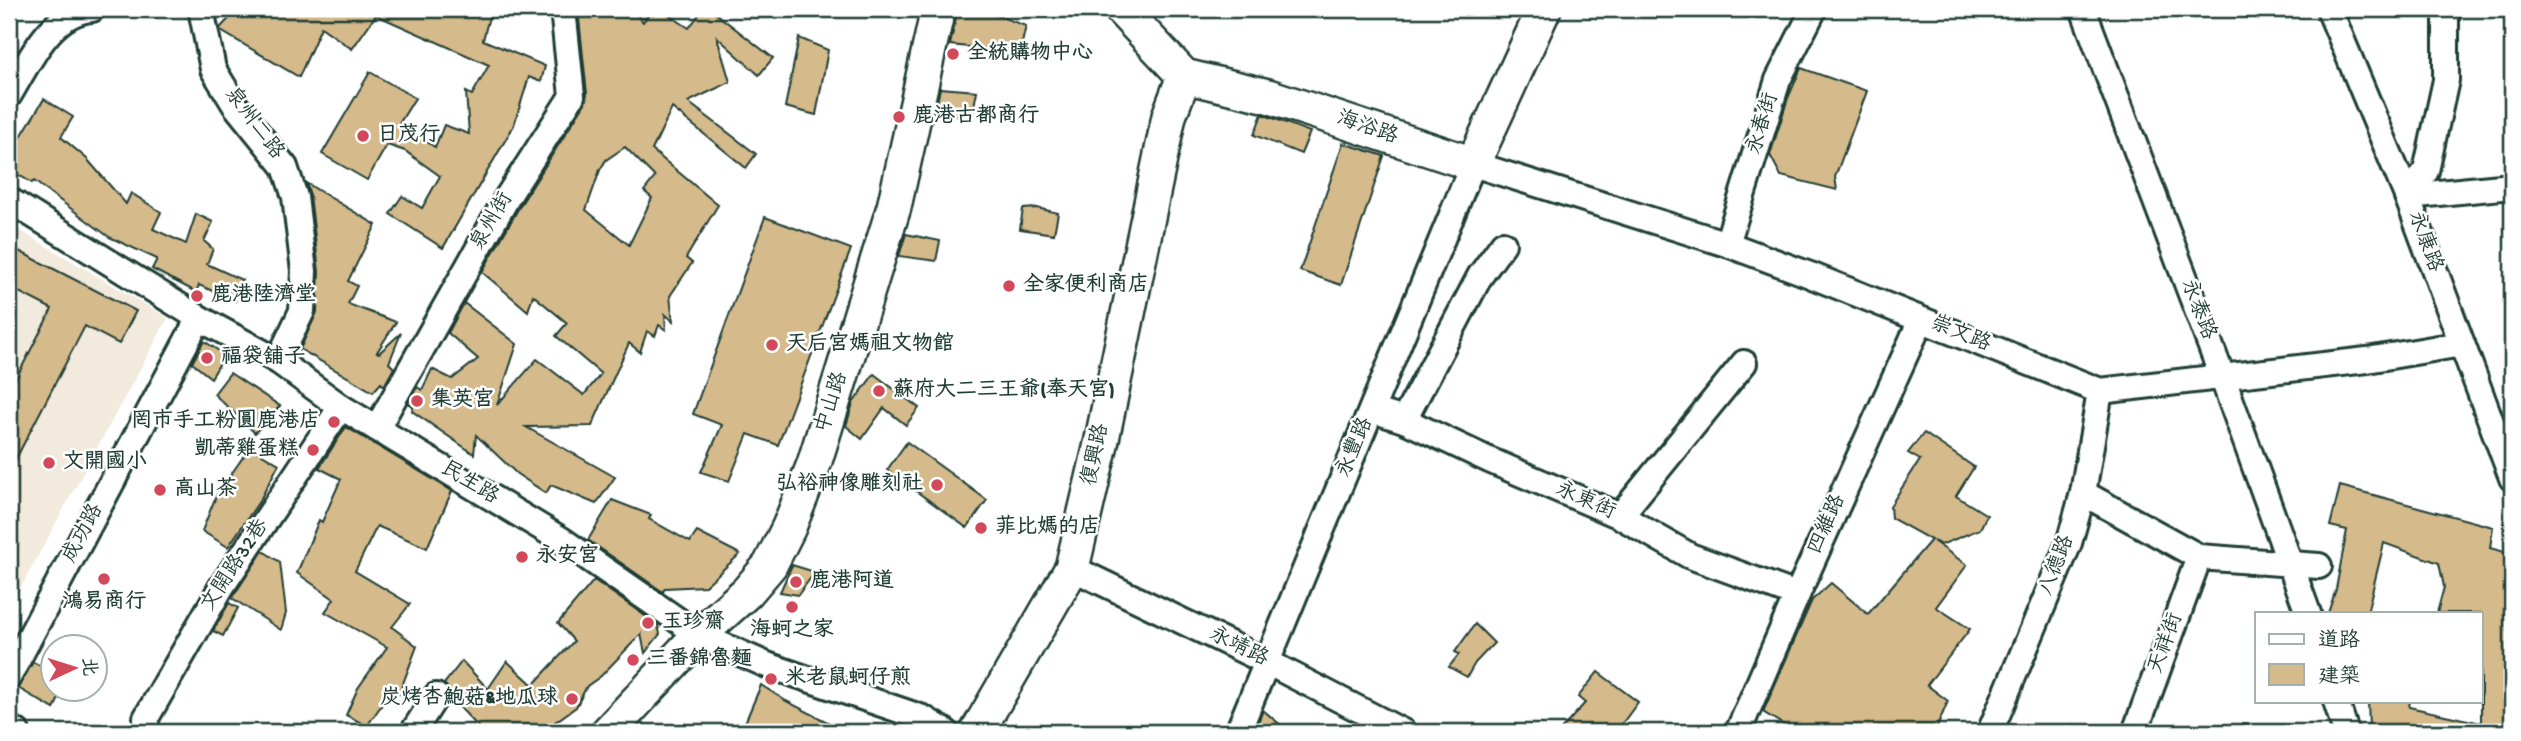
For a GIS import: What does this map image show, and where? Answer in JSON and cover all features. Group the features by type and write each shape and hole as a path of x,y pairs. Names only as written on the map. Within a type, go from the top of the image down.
{"street":[{"path":"9,95 40,44 60,20 79,10 92,9"},
{"name":"泉州二路","path":"201,9 213,69 235,104 285,167 295,197 304,271 302,311 278,361"},
{"name":"泉州街","path":"377,428 508,196 572,96 563,9"},
{"name":"中山路","path":"608,732 699,635 747,592 770,565 789,527 814,464 894,207 938,9"},
{"path":"1121,9 1184,76"},
{"path":"1473,164 1544,9"},
{"name":"永春街","path":"1727,244 1778,80 1814,9"},
{"name":"永泰路","path":"2083,9 2222,376 2308,612"},
{"name":"永康路","path":"2329,9 2407,196 2510,466"},
{"path":"2407,196 2426,171 2446,80 2446,9"},
{"name":"海浴路","path":"1184,76 1268,96 1473,164"},
{"name":"復興路","path":"977,732 1072,568 1101,444 1169,116 1184,76"},
{"name":"崇文路","path":"1473,164 1727,244 2100,391 2367,360 2462,344"},
{"name":"永豐路","path":"1238,732 1473,164"},
{"path":"2407,196 2512,186"},
{"name":"民生路","path":"9,200 199,318 278,361 341,407 562,540 699,635 767,666 923,719 946,732"},
{"path":"1404,420 1480,276 1503,244"},
{"name":"成功路","path":"9,676 199,318"},
{"name":"四維路","path":"1738,732 1921,320"},
{"path":"1620,516 1744,363"},
{"name":"八德路","path":"1990,732 2069,543 2083,493 2100,391"},
{"name":"文開路32巷","path":"146,732 146,718 222,586 341,407"},
{"name":"永東街","path":"1372,410 1404,420 1620,516 1690,556 1797,596"},
{"path":"2083,493 2199,556 2319,566"},
{"name":"天祥街","path":"2135,732 2199,556"},
{"name":"永靖路","path":"1072,568 1267,662 1403,732"},
{"path":"413,732 436,696"},
{"path":"2336,702 2346,732"},
{"path":"9,728 17,732"}],"shaded area":[{"name":"文開國小","path":"9,224 168,318 9,609"}],"building":[{"path":"238,9 491,9 483,40 545,66 541,82 529,77 514,125 443,248 390,214 402,196 422,208 440,176 405,151 387,145 367,180 322,154 370,72 415,98 399,124 435,147 444,125 469,134 466,92 472,95 489,65 376,15 352,49 321,27 299,77 221,31 220,28"},
{"path":"578,9 632,9 643,22 653,9 660,9 689,28 703,9 710,9 773,58 759,75 717,37 730,82 688,102 756,154 746,168 672,108 652,150 718,205 686,258 692,263 670,296 673,321 665,314 666,330 659,325 655,336 647,331 640,352 629,343 592,426 526,427 615,477 596,504 551,485 546,493 517,474 476,435 474,454 412,411 413,407 408,403 417,387 422,390 432,369 452,379 478,359 448,333 464,303 517,344 497,405 537,359 584,395 601,374 556,336 567,323 533,295 528,311 482,272 585,103 587,94","holes":["625,147 655,177 644,191 652,198 629,245 586,210 606,160"]},
{"path":"958,9 995,9 993,14 1026,26 1020,52 950,45"},
{"path":"799,38 828,50 816,115 785,107"},
{"path":"1801,68 1867,91 1835,177 1837,190 1781,176 1770,155 1788,98"},
{"path":"940,88 977,91 972,117 935,112"},
{"path":"44,99 73,117 61,137 87,159 126,204 131,193 161,212 153,229 186,244 196,214 213,222 204,241 213,249 207,264 242,280 235,301 199,285 196,292 152,269 157,259 109,237 34,181 32,183 9,169 9,156"},
{"path":"1262,114 1310,132 1301,154 1254,135"},
{"path":"1343,143 1384,156 1341,285 1300,271"},
{"path":"306,183 376,225 348,281 357,286 348,304 396,322 377,352 401,333 389,363 394,368 384,386 381,383 373,392 300,349 317,312 319,272 310,195"},
{"path":"1037,208 1058,213 1054,234 1020,229 1023,209"},
{"path":"765,217 851,249 778,445 748,434 729,481 701,472 722,425 693,414"},
{"path":"906,234 940,241 936,261 899,256"},
{"path":"9,246 136,311 119,344 85,326 9,472 9,392 52,309 9,287"},
{"name":"福袋舖子","path":"204,341 225,355 211,378 192,363"},
{"path":"230,373 280,406 255,433 214,394"},
{"name":"蘇府大二三王爺(奉天宮)","path":"874,374 919,408 906,425 884,408 862,439 846,426 853,403"},
{"path":"346,427 452,491 427,548 377,526 355,571 410,604 392,627 417,646 399,694 392,690 367,726 346,715 358,688 387,647 325,612 334,599 297,573 319,520 322,522 341,479 319,468"},
{"path":"1924,433 1974,467 1956,496 1987,515 1980,529 1941,545 1933,541 1967,565 1936,607 1970,629 1927,685 1948,701 1935,732 1795,732 1763,712 1812,600 1831,583 1868,614 1931,540 1891,518 1890,506 1920,460 1908,453"},
{"name":"弘裕神像雕刻社","path":"907,442 987,500 967,528 887,470"},
{"path":"250,447 279,464 260,500 228,547 202,531 216,496"},
{"path":"2340,486 2493,527 2490,548 2512,554 2512,732 2395,732 2369,728 2368,702 2410,702 2409,707 2481,723 2482,612 2437,612 2444,587 2439,563 2384,543 2367,612 2328,612 2336,589 2347,530 2330,526"},
{"path":"612,500 651,515 649,519 690,542 697,532 740,554 705,586 665,588 663,592 588,540"},
{"path":"263,551 280,562 286,613 281,630 232,598"},
{"name":"鹿港阿道","path":"792,565 815,572 798,595 780,592"},
{"path":"594,580 658,625 660,634 645,653 641,634 601,676 587,686 576,707 541,732 483,732 451,698 444,684 462,661 488,689 507,661 533,685 574,641 558,623"},
{"path":"229,603 238,608 223,636 213,631"},
{"path":"1475,624 1494,643 1475,663 1467,677 1449,667 1459,654 1455,652"},
{"path":"33,662 38,665 38,700 18,688"},
{"path":"1598,672 1638,702 1616,732 1559,732 1585,703 1578,697"},
{"path":"761,685 786,701 847,732 741,732"},
{"path":"42,702 57,702 54,709"},
{"path":"1263,710 1289,732 1265,732 1256,727"}],"place":[{"name":"全統購物中心","path":"953,54"},
{"name":"鹿港古都商行","path":"899,117"},
{"name":"日茂行","path":"363,136"},
{"name":"全家便利商店","path":"1009,286"},
{"name":"鹿港陸濟堂","path":"197,296"},
{"name":"天后宮媽祖文物館","path":"772,345"},
{"name":"福袋舖子","path":"207,358"},
{"name":"蘇府大二三王爺(奉天宮)","path":"879,391"},
{"name":"集英宮","path":"417,401"},
{"name":"罔市手工粉圓鹿港店","path":"334,422"},
{"name":"凱蒂雞蛋糕","path":"313,450"},
{"name":"文開國小","path":"49,463"},
{"name":"弘裕神像雕刻社","path":"937,485"},
{"name":"高山茶","path":"160,490"},
{"name":"菲比媽的店","path":"981,528"},
{"name":"永安宮","path":"522,557"},
{"name":"鴻易商行","path":"104,579"},
{"name":"鹿港阿道","path":"796,582"},
{"name":"海蚵之家","path":"792,607"},
{"name":"玉珍齋","path":"648,623"},
{"name":"三番錦魯麵","path":"633,660"},
{"name":"米老鼠蚵仔煎","path":"771,679"},
{"name":"炭烤杏鮑菇&地瓜球","path":"572,699"}]}
